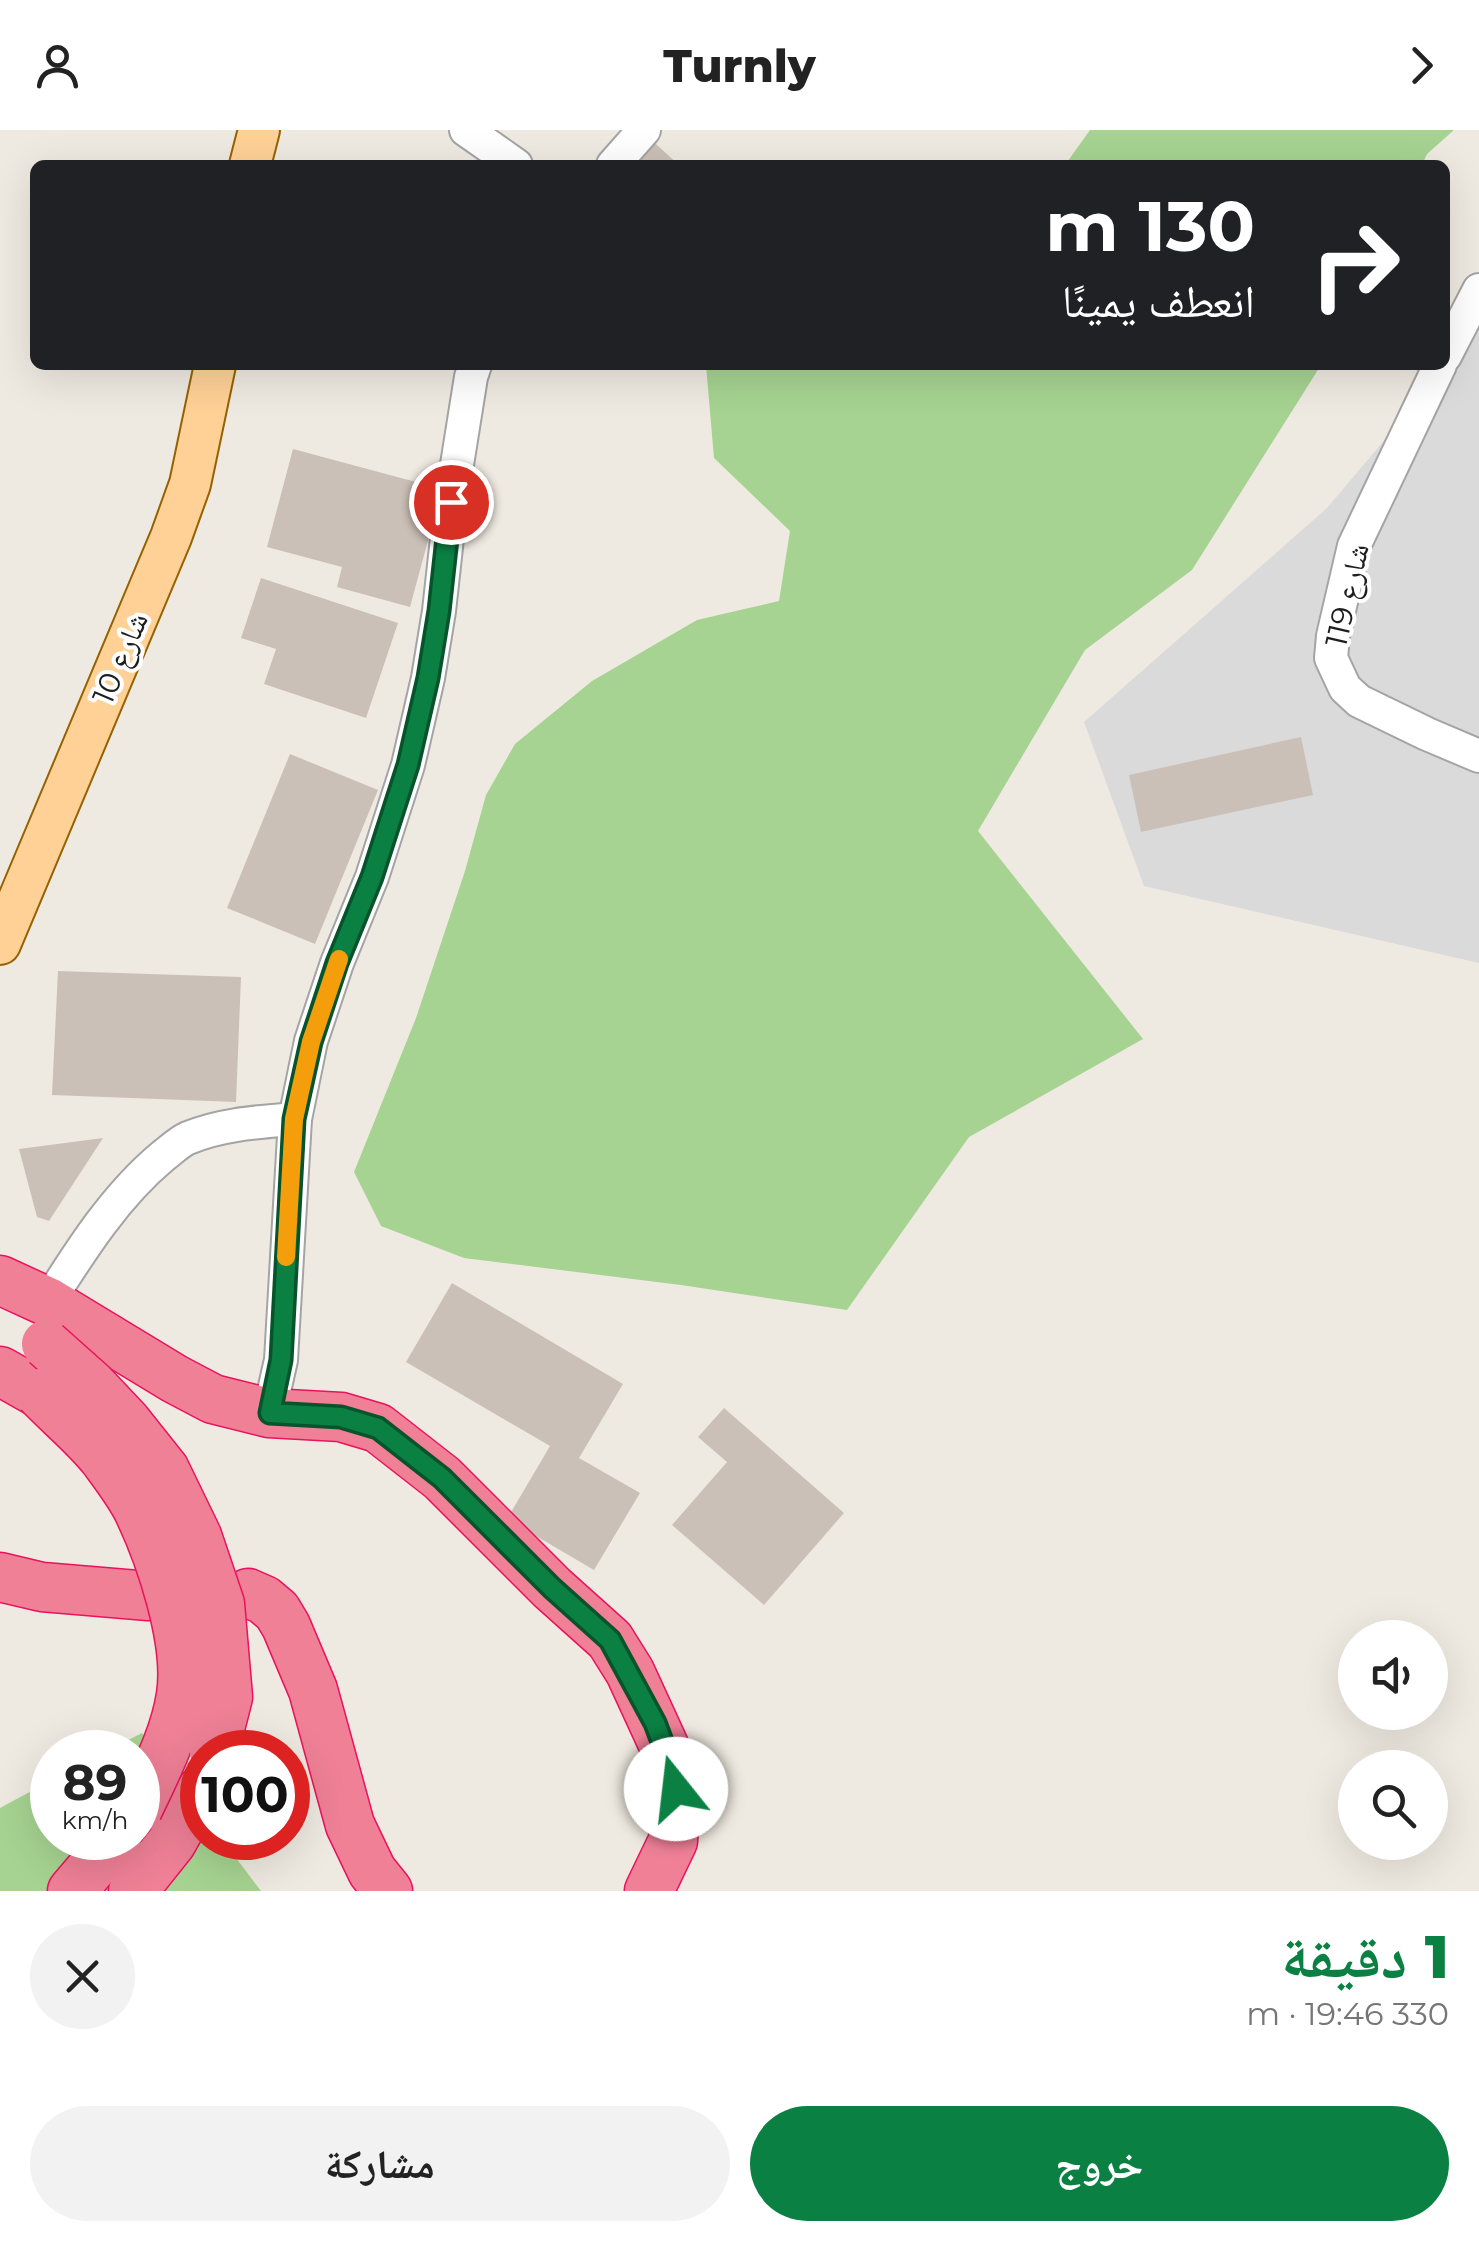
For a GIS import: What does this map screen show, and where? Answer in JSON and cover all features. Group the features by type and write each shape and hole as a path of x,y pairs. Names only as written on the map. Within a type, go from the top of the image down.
{"highway":[{"path":"17,1302 213,1400 270,1413 341,1417 378,1428 442,1478 610,1640 655,1723 676,1789 672,1840 650,1891"},
{"path":"17,1302 126,1421 165,1470 197,1536 220,1604 228,1697 220,1730"},
{"path":"19,1382 101,1456 137,1507 163,1574 179,1638 182,1691 160,1762"},
{"path":"0,1578 42,1587 149,1596"},
{"path":"248,1593 277,1611 286,1626 312,1690 350,1825 372,1871 388,1891"},
{"path":"133,1891 180,1828"},
{"path":"72,1891 98,1860"}],"main road":[{"path":"251,160 259,130"},
{"name":"شارع 10","path":"0,944 171,537 190,484 215,370"}],"street":[{"path":"466,130 509,160"},
{"path":"617,160 644,130"},
{"path":"1450,346 1479,290"},
{"path":"270,1413 281,1360 294,1119 311,1042 337,963 372,877 408,765 428,678 451,502 474,370"},
{"name":"شارع 119","path":"1438,370 1354,546 1331,658 1345,688 1359,701 1479,756"},
{"path":"17,1302 86,1243 123,1195 184,1139 238,1124 294,1119"}],"shaded area":[{"path":"1479,328 1479,963 1144,886 1084,722 1327,508 1444,370 1450,370 1450,362"}],"green space":[{"path":"1090,130 1454,130 1424,160 1069,160"},
{"path":"706,370 1318,370 1192,570 1085,650 978,831 1143,1039 969,1137 847,1310 464,1258 381,1226 354,1172 416,1018 486,795 515,744 592,681 697,620 779,601 790,531 714,458"},
{"path":"160,1757 180,1784 180,1860 238,1860 261,1891 0,1891 0,1808 30,1792 30,1860 160,1860"}],"building":[{"path":"647,136 673,160 631,160 628,157"},
{"path":"293,449 442,489 410,607 337,587 342,567 267,547"},
{"path":"261,578 398,623 366,718 264,684 276,649 241,638"},
{"path":"1301,737 1313,795 1141,832 1129,775"},
{"path":"290,754 378,790 315,944 227,908"},
{"path":"58,971 241,977 236,1102 52,1095"},
{"path":"103,1138 49,1221 37,1217 19,1149"},
{"path":"452,1283 623,1384 579,1458 640,1493 594,1570 507,1519 550,1446 406,1362"},
{"path":"724,1408 844,1513 764,1605 672,1525 727,1462 698,1437"}],"slow traffic":[{"path":"286,1257 294,1119 311,1042 339,959"}],"route":[{"path":"451,502 439,611 408,765 372,877 337,963 311,1042 294,1119 281,1360 270,1413 341,1417 378,1428 442,1478 610,1640 655,1723 676,1789"}]}
